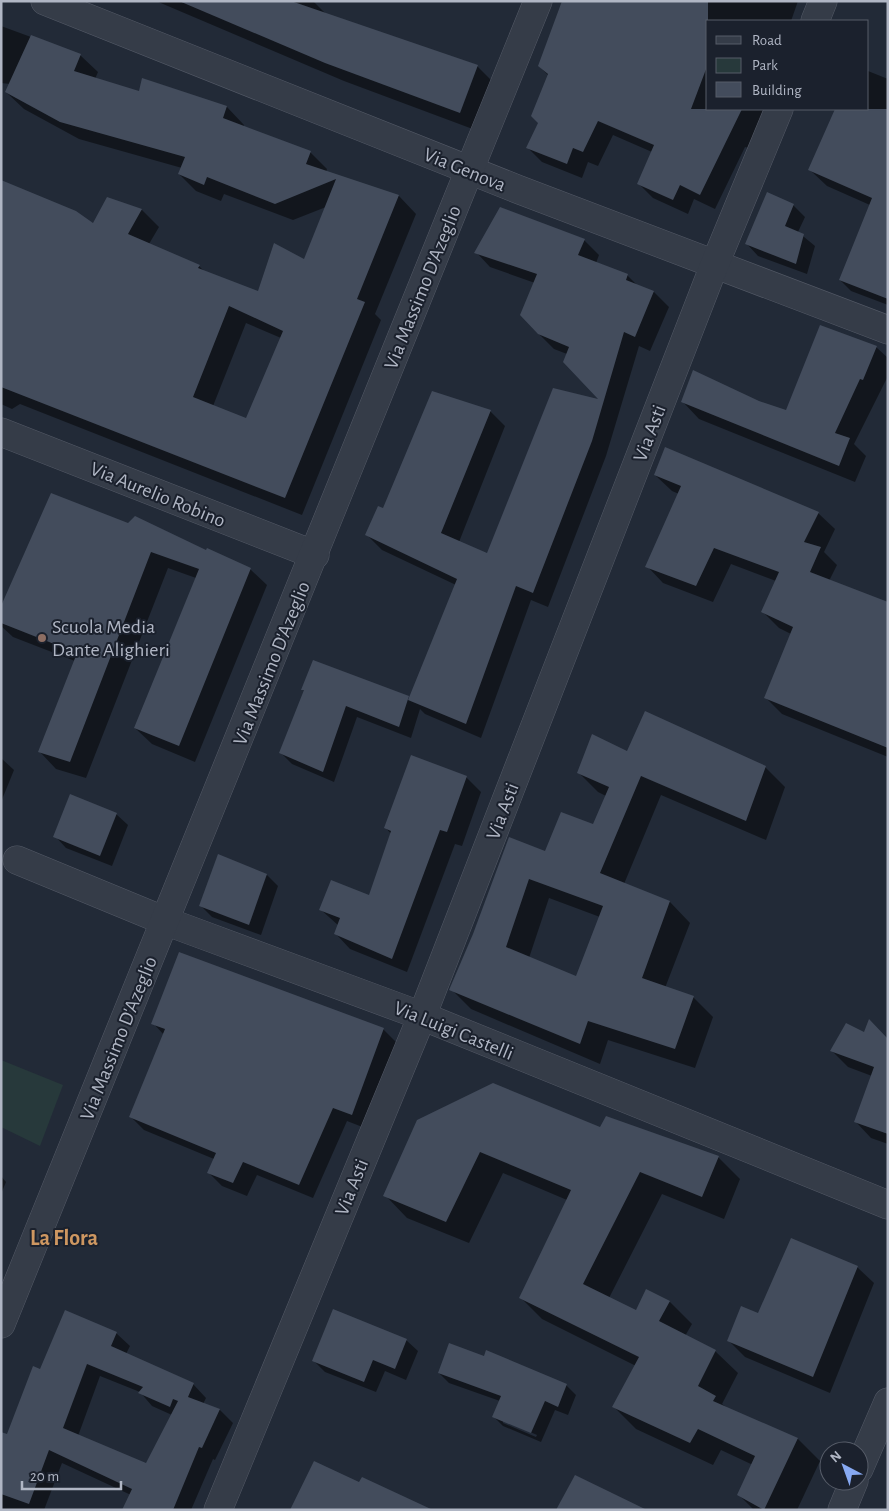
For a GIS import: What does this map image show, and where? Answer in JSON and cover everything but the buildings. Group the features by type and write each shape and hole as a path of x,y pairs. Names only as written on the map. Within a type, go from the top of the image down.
{"street":[{"name":"Via Genova","path":"45,1 469,171 714,266 888,330"},
{"name":"Via Massimo D'Azeglio","path":"2,1320 315,555 538,1"},
{"path":"815,20 823,1"},
{"name":"Via Asti","path":"218,1510 422,1016 714,266 779,110"},
{"name":"Via Aurelio Robino","path":"1,432 315,555"},
{"name":"Via Luigi Castelli","path":"17,860 165,921 422,1016 888,1205"},
{"path":"869,1446 888,1402"},
{"path":"842,1510 850,1491"}],"green space":[{"path":"1,1060 63,1085 40,1146 1,1127"}],"place":[{"name":"Scuola Media Dante Alighieri","path":"42,638"}],"district":[{"name":"La Flora","path":"64,1237"}]}
